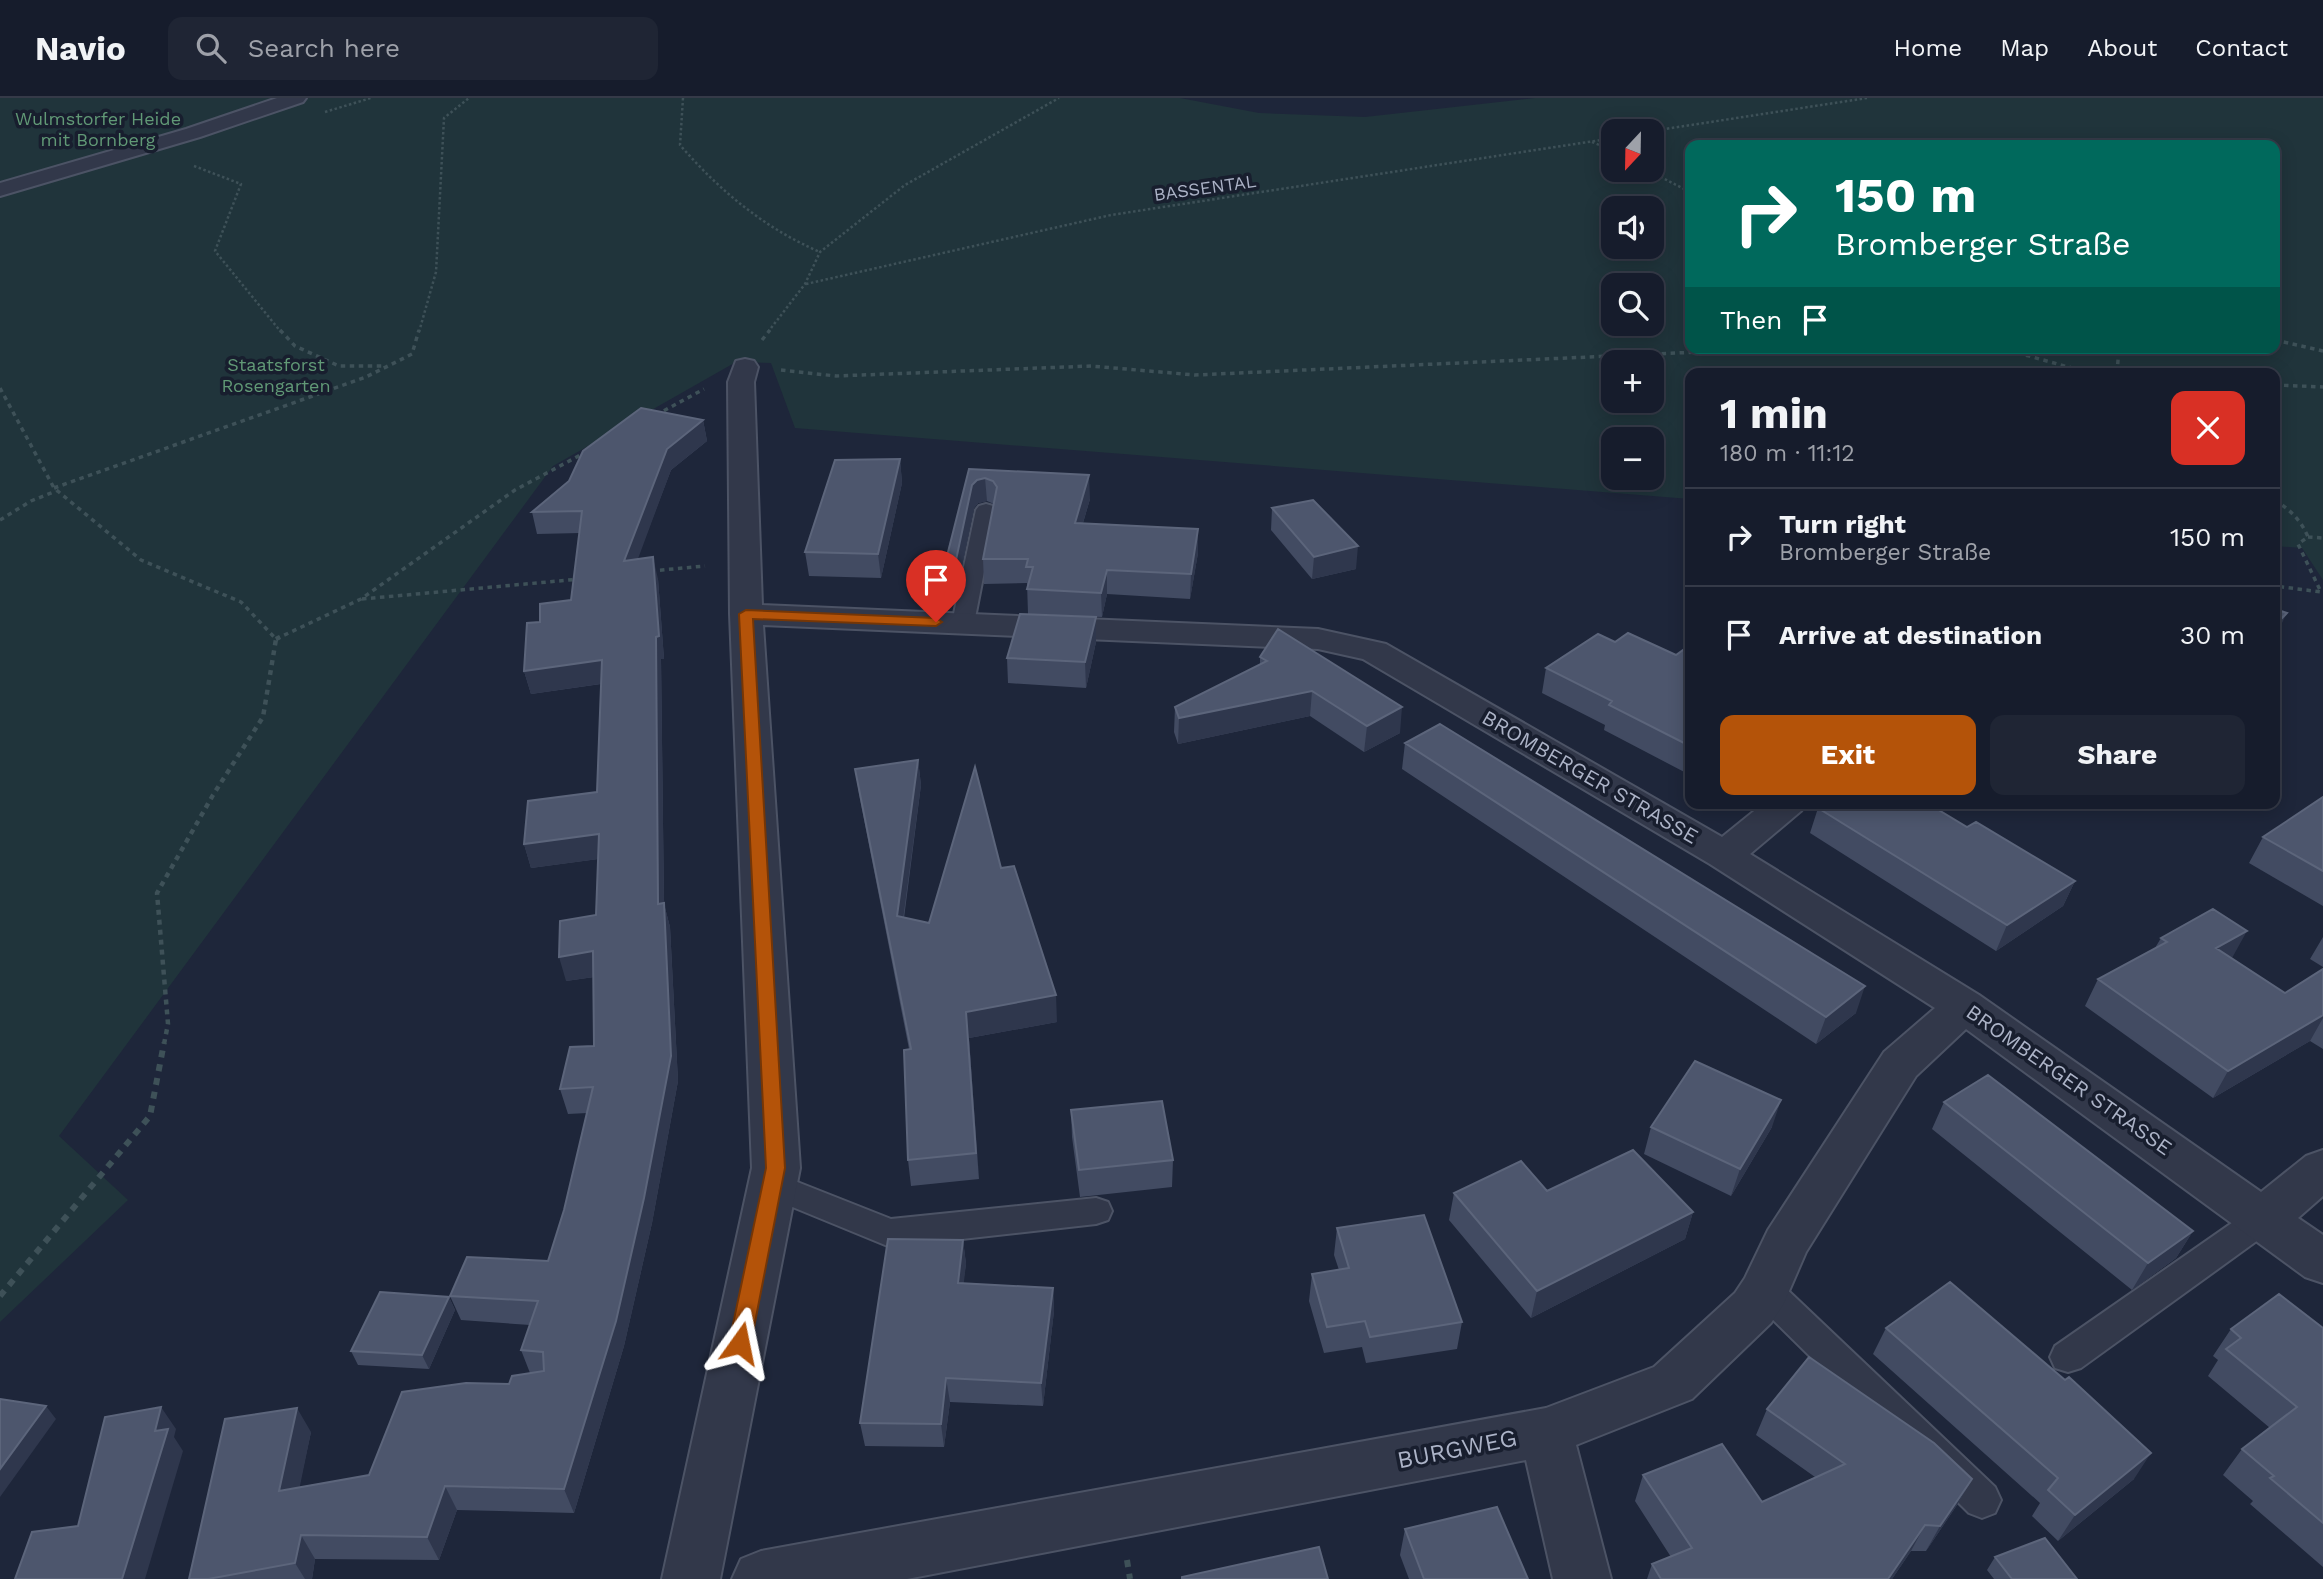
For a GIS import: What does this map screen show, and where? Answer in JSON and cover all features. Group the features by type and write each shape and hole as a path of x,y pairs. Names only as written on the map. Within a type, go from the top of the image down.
{"street":[{"path":"0,190 193,133 296,98"},
{"path":"691,1579 776,1168 746,614 741,382 745,367"},
{"name":"BROMBERGER STRASSE","path":"746,614 1318,639 1374,651 1724,855 1964,1006 2323,1262"},
{"path":"1724,855 1781,809"},
{"name":"BURGWEG","path":"761,1579 1546,1432 1673,1383 1753,1308 1765,1290 1785,1244 1900,1063 1964,1006"},
{"path":"2264,1219 2323,1168"},
{"path":"1546,1432 1582,1579"}],"lane":[{"path":"963,623 986,510"},
{"path":"772,1185 890,1233 1096,1211"},
{"path":"2068,1357 2264,1219"},
{"path":"1765,1290 1982,1500"}],"path":[{"path":"0,520 55,489 366,377 412,354 436,272 444,118 469,98"},
{"path":"683,98 680,145 710,181 789,240 820,252"},
{"path":"646,420 745,367 771,326 805,284 820,252 905,186 1059,98"},
{"path":"1664,129 1867,98"},
{"name":"BASSENTAL","path":"805,284 1111,215 1601,140"},
{"path":"1591,141 1601,145"},
{"path":"186,164 241,184 215,251 263,312 295,346 339,366 388,366"},
{"path":"1664,179 1685,189"},
{"path":"2280,341 2323,351"},
{"path":"745,367 836,376 1091,366 1195,375 1685,353"},
{"path":"2022,354 2072,368"},
{"path":"2280,385 2323,387"},
{"path":"0,388 55,489 141,560 241,602 276,639"},
{"path":"276,639 361,599 515,490 586,452"},
{"path":"2280,503 2290,509 2304,526 2308,537"},
{"path":"2280,587 2321,592 2298,544 2308,537 2323,538"},
{"path":"641,572 745,562"},
{"path":"361,599 589,578"},
{"path":"0,1297 150,1116 168,1024 157,893 213,795 263,717 276,639"}],"green space":[{"name":"Staatsforst Rosengarten","path":"0,98 1180,98 1259,113 1365,117 1535,98 2323,98 2323,580 2302,548 2280,546 2280,368 1685,368 1685,499 795,428 771,363 736,362 553,466 59,1136 128,1200 0,1322"}],"building":[{"path":"641,408 703,420 667,449 624,561 653,557 659,636 656,637 658,904 664,903 671,1056 644,1198 616,1321 564,1489 445,1486 427,1537 301,1535 295,1563 208,1579 189,1579 225,1419 297,1408 279,1491 369,1475 402,1392 466,1383 509,1384 512,1376 544,1371 543,1352 521,1350 538,1301 450,1296 467,1257 548,1261 564,1210 593,1087 560,1089 570,1047 594,1046 593,951 559,957 560,921 596,915 599,834 524,844 528,801 597,792 602,660 524,671 527,623 540,622 540,604 571,600 582,511 532,512 569,481 583,451"},
{"path":"900,459 878,554 805,552 835,460"},
{"path":"969,469 1089,475 1075,523 1198,529 1191,574 1107,570 1101,593 1027,589 1033,567 1026,567 1028,559 983,559 997,487 993,481 985,478 972,485 956,560 946,560"},
{"path":"1313,500 1358,546 1314,557 1272,508"},
{"path":"2280,611 2287,613 2280,620"},
{"path":"1020,614 1096,617 1085,662 1007,658"},
{"path":"1278,629 1402,707 1367,726 1312,691 1179,718 1175,707 1267,661 1260,657"},
{"path":"1628,633 1676,655 1685,649 1685,743 1609,705 1612,701 1546,668 1598,634 1615,642"},
{"path":"1440,724 1865,986 1826,1017 1405,743"},
{"path":"918,760 897,916 929,923 975,767 1001,868 1014,866 1056,995 966,1012 976,1153 908,1160 904,1050 911,1049 855,769"},
{"path":"2323,797 2323,871 2263,837"},
{"path":"1820,809 1937,809 1967,827 1976,822 2075,881 2007,925"},
{"path":"2213,909 2247,931 2216,948 2285,993 2323,969 2323,1015 2228,1071 2098,979 2167,942 2161,938"},
{"path":"1695,1061 1781,1100 1740,1169 1651,1127"},
{"path":"1988,1075 2193,1231 2148,1263 1944,1102"},
{"path":"1162,1101 1173,1160 1079,1170 1071,1110"},
{"path":"1633,1150 1693,1212 1537,1291 1454,1193 1521,1161 1547,1191"},
{"path":"1424,1215 1462,1322 1370,1337 1365,1321 1327,1327 1312,1274 1349,1268 1337,1228"},
{"path":"888,1239 963,1240 958,1283 1053,1288 1041,1383 946,1378 941,1424 860,1423"},
{"path":"1950,1282 2065,1380 2069,1377 2151,1453 2075,1515 2048,1490 2058,1478 1886,1328"},
{"path":"380,1292 449,1297 422,1355 351,1351"},
{"path":"2279,1294 2323,1328 2323,1523 2270,1478 2274,1476 2242,1449 2297,1407 2226,1349 2241,1338 2231,1329"},
{"path":"1809,1357 1934,1443 1972,1479 1940,1526 1925,1525 1888,1579 1661,1579 1652,1564 1692,1548 1643,1475 1722,1444 1762,1502 1845,1464 1767,1409"},
{"path":"0,1399 46,1406 0,1469"},
{"path":"161,1407 155,1431 168,1429 122,1579 15,1579 32,1532 78,1526 105,1417"},
{"path":"1497,1507 1528,1579 1424,1579 1405,1529"},
{"path":"2045,1538 2077,1579 2012,1579 1995,1557"},
{"path":"1319,1547 1328,1579 1182,1579 1182,1577"}],"route":[{"path":"740,1343 776,1168 746,614 936,622"}],"park label":[{"name":"Wulmstorfer Heide mit Bornberg","path":"98,129"}]}
